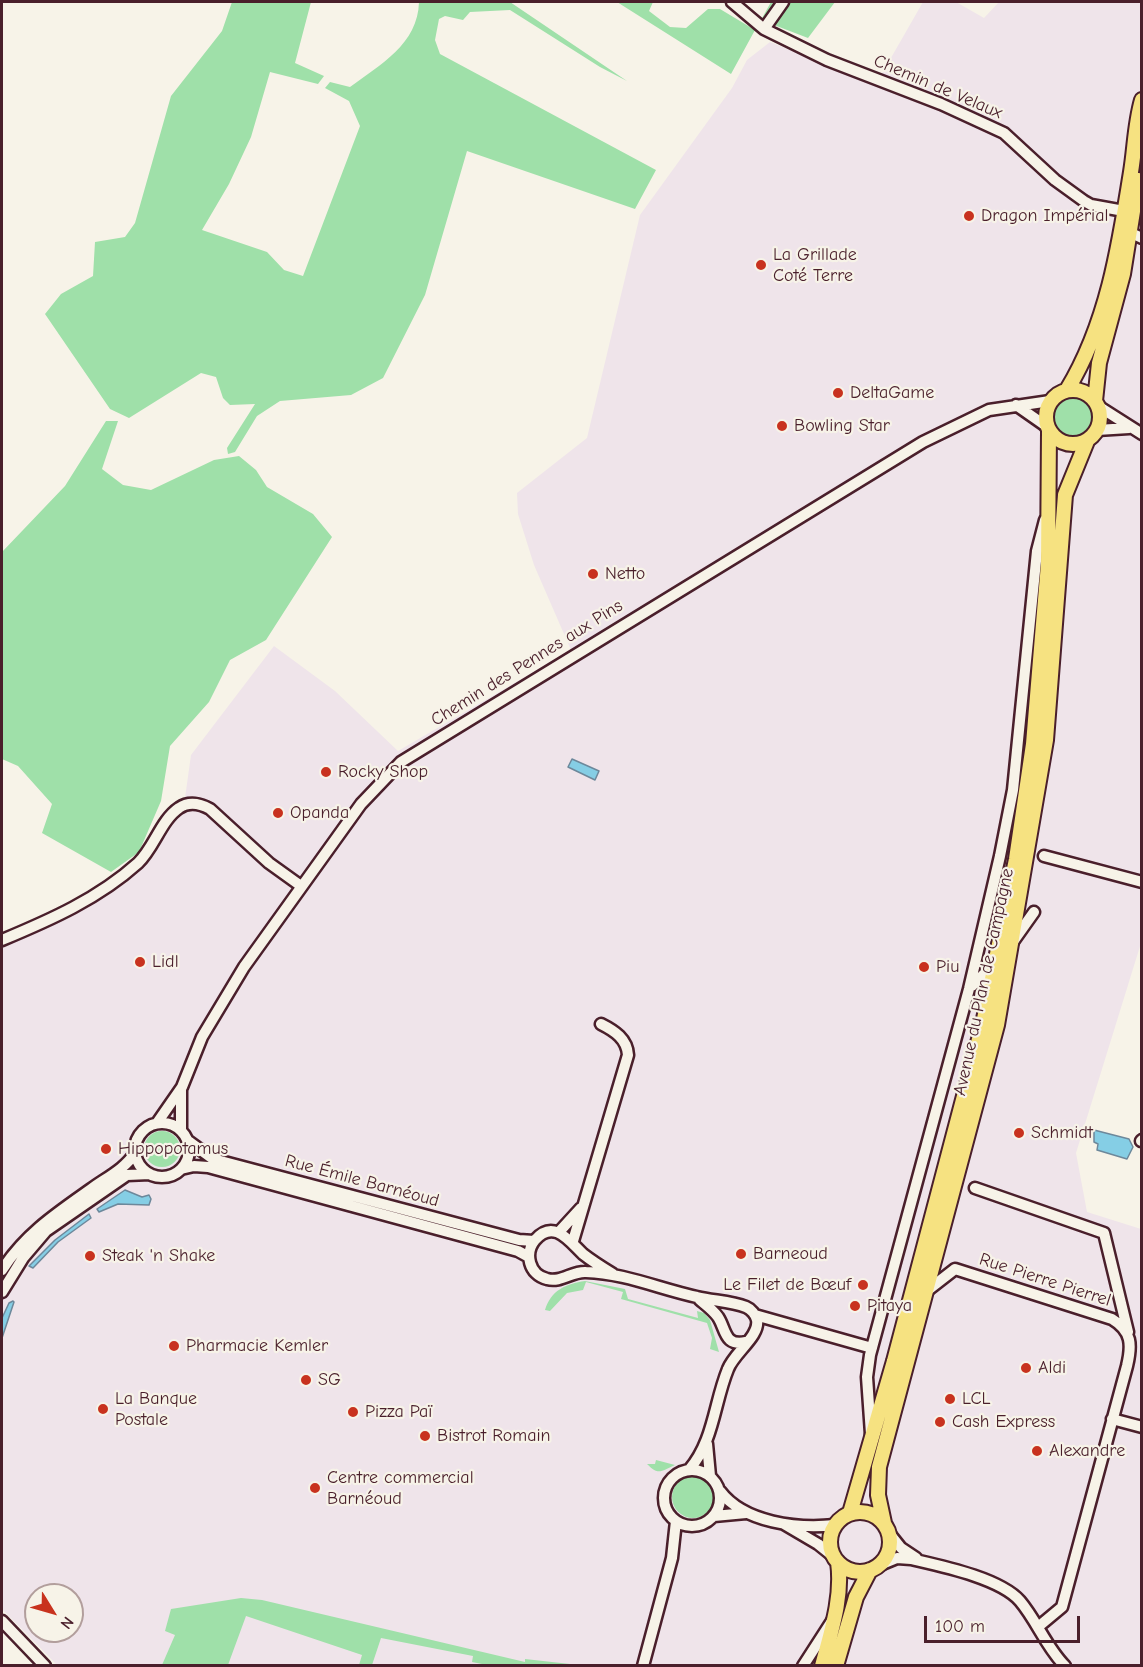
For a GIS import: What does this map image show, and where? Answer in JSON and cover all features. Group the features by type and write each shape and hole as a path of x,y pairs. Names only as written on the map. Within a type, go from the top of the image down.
{"main road":[{"path":"1142,100 1107,297 1085,355 1067,390 1050,401 1045,417 1047,428 1062,443 1070,445 1087,441 1097,430 1100,422 1097,404 1099,363 1136,235 1142,156"},
{"path":"1067,390 1081,391 1097,404"},
{"name":"Avenue du Plan de Campagne","path":"850,1513 872,1441 983,1024 997,960 1033,744 1048,564 1050,498 1047,428"},
{"name":"Avenue du Plan de Campagne","path":"886,1528 878,1496 879,1467 994,1036 1046,740 1065,495 1087,441"},
{"path":"822,1665 835,1616 840,1585 830,1540 835,1525 850,1513 872,1514 886,1528 888,1554 875,1568 856,1597 836,1665"},
{"path":"836,1559 856,1572 875,1568"}],"street":[{"name":"Chemin de Velaux","path":"732,2 764,29 827,60 941,104 1004,133 1055,180 1084,201 1107,209 1124,211"},
{"path":"764,29 783,2"},
{"name":"Chemin des Pennes aux Pins","path":"157,1123 182,1087 193,1056 222,1001 301,886 372,790 416,751 923,442 989,410 1050,401"},
{"path":"1097,404 1142,434"},
{"path":"1016,405 1047,428"},
{"path":"1097,430 1130,428"},
{"path":"872,1441 867,1377 872,1348 969,989 1013,790 1037,551 1050,498"},
{"path":"2,940 49,921 119,878 147,853 173,813 185,805 199,804 210,809 269,863 301,886"},
{"path":"1044,856 1142,882"},
{"path":"1012,943 1034,912"},
{"path":"969,989 997,960"},
{"path":"569,1274 577,1262 574,1244 583,1206 628,1055 623,1038 601,1024"},
{"name":"Chemin des Pennes aux Pins","path":"181,1130 182,1087"},
{"path":"2,1292 23,1258 46,1232 127,1175 150,1174 165,1177 181,1169 188,1156 187,1140 181,1130 165,1123 157,1123 141,1133 136,1142 135,1154 138,1162 150,1174"},
{"name":"Rue Émile Barnéoud","path":"187,1140 213,1160 519,1240 534,1241 546,1233 559,1232 613,1274"},
{"path":"2,1270 17,1247 36,1229 122,1167 135,1154"},
{"name":"Rue Émile Barnéoud","path":"181,1169 194,1166 208,1167 518,1251 529,1257 532,1268 541,1277 555,1280 583,1271 613,1274 696,1297 741,1306"},
{"path":"975,1188 1104,1233 1131,1348 1062,1607 1038,1628"},
{"path":"559,1232 583,1206"},
{"path":"529,1257 534,1241"},
{"name":"Rue Pierre Pierrel","path":"928,1290 955,1269 1112,1318 1128,1333"},
{"name":"Rue Émile Barnéoud","path":"696,1297 708,1306 721,1323 727,1338 728,1368"},
{"path":"721,1323 729,1309 741,1306 755,1316 872,1348"},
{"path":"746,1513 714,1516 699,1525 690,1526 676,1521 666,1509 664,1494 673,1477 689,1470 708,1440 728,1368 746,1342 755,1334 755,1316"},
{"path":"727,1338 735,1342 746,1342"},
{"path":"1112,1419 1142,1427"},
{"path":"708,1440 710,1476 726,1500 746,1513 778,1521 817,1526 835,1525"},
{"path":"689,1470 710,1476"},
{"path":"714,1516 720,1498 719,1489"},
{"path":"643,1665 672,1558 676,1521"},
{"path":"778,1521 818,1544 836,1559"},
{"path":"672,1558 690,1526"},
{"path":"886,1528 905,1551 930,1564"},
{"path":"875,1568 902,1558 930,1564 1003,1587 1018,1599 1054,1655 1065,1665"},
{"path":"803,1665 835,1616"},
{"path":"2,1620 45,1665"}],"shaded area":[{"path":"923,2 956,2 984,18 999,2 1141,2 1141,943 1076,1153 1087,1212 1141,1229 1141,1665 57,1665 35,1643 84,1643 84,1583 24,1583 24,1631 2,1609 2,945 47,928 126,883 153,857 185,798 191,755 274,646 335,691 398,751 571,650 534,565 518,514 517,493 587,438 640,215 732,88 747,60 770,42 876,84"}],"green space":[{"path":"232,2 311,2 295,63 324,76 318,84 270,72 251,137 229,184 202,230 267,252 284,270 303,276 360,126 349,101 325,88 330,82 350,87 385,62 405,42 412,30 419,2 510,2 627,81 600,67 510,10 470,12 463,20 445,16 439,19 435,40 440,54 656,170 635,209 467,151 425,295 383,378 351,395 280,401 257,416 235,452 228,454 227,448 255,404 230,405 223,398 216,377 201,373 129,418 110,409 45,314 61,294 93,276 95,242 125,237 135,223 171,96 222,31"},
{"path":"617,2 653,2 649,11 670,27 686,28 708,9 720,9 755,30 731,74"},
{"path":"771,2 835,2 808,38 761,20"},
{"path":"1071,396 1087,402 1093,418 1087,434 1071,440 1055,434 1049,418 1055,402"},
{"path":"106,421 118,421 102,469 123,485 151,490 214,460 239,456 256,470 267,487 313,514 332,537 266,640 230,660 209,702 170,746 161,801 139,852 111,872 42,833 52,804 18,766 2,759 2,552 65,486"},
{"path":"162,1131 175,1136 180,1149 175,1162 162,1167 149,1162 144,1149 149,1136"},
{"path":"585,1281 625,1289 628,1299 698,1318 697,1311 704,1313 710,1320 719,1352 710,1349 712,1338 707,1323 621,1299 623,1292 586,1282 583,1290 567,1293 550,1311 545,1310 551,1297 560,1289"},
{"path":"656,1460 675,1465 657,1471 647,1464 655,1464"},
{"path":"693,1476 708,1482 714,1497 708,1512 693,1518 678,1512 672,1497 678,1482"},
{"path":"241,1598 262,1600 525,1662 525,1659 579,1665 492,1666 472,1662 473,1656 381,1638 372,1665 359,1665 362,1655 246,1616 228,1665 162,1665 175,1635 165,1631 171,1609"}],"water":[{"path":"572,759 599,771 595,780 568,767"},
{"path":"1094,1130 1129,1139 1133,1147 1127,1159 1097,1150 1098,1144 1094,1142"},
{"path":"125,1190 142,1197 149,1195 151,1199 149,1205 118,1204 99,1212 97,1209"},
{"path":"89,1214 91,1218 58,1242 33,1268 29,1266 55,1240"},
{"path":"13,1301 2,1338 2,1318 9,1303"}],"place":[{"name":"Dragon Impérial","path":"969,216"},
{"name":"La Grillade Coté Terre","path":"761,265"},
{"name":"DeltaGame","path":"838,393"},
{"name":"Bowling Star","path":"782,426"},
{"name":"Netto","path":"593,574"},
{"name":"Rocky Shop","path":"326,772"},
{"name":"Opanda","path":"278,813"},
{"name":"Lidl","path":"140,962"},
{"name":"Piu","path":"924,967"},
{"name":"Schmidt","path":"1019,1133"},
{"name":"Hippopotamus","path":"106,1149"},
{"name":"Barneoud","path":"741,1254"},
{"name":"Steak 'n Shake","path":"90,1256"},
{"name":"Le Filet de Bœuf","path":"863,1285"},
{"name":"Pitaya","path":"855,1306"},
{"name":"Pharmacie Kemler","path":"174,1346"},
{"name":"Aldi","path":"1026,1368"},
{"name":"SG","path":"306,1380"},
{"name":"LCL","path":"950,1399"},
{"name":"La Banque Postale","path":"103,1409"},
{"name":"Pizza Paï","path":"353,1412"},
{"name":"Cash Express","path":"940,1422"},
{"name":"Bistrot Romain","path":"425,1436"},
{"name":"Alexandre","path":"1037,1451"},
{"name":"Centre commercial Barnéoud","path":"315,1488"}]}
